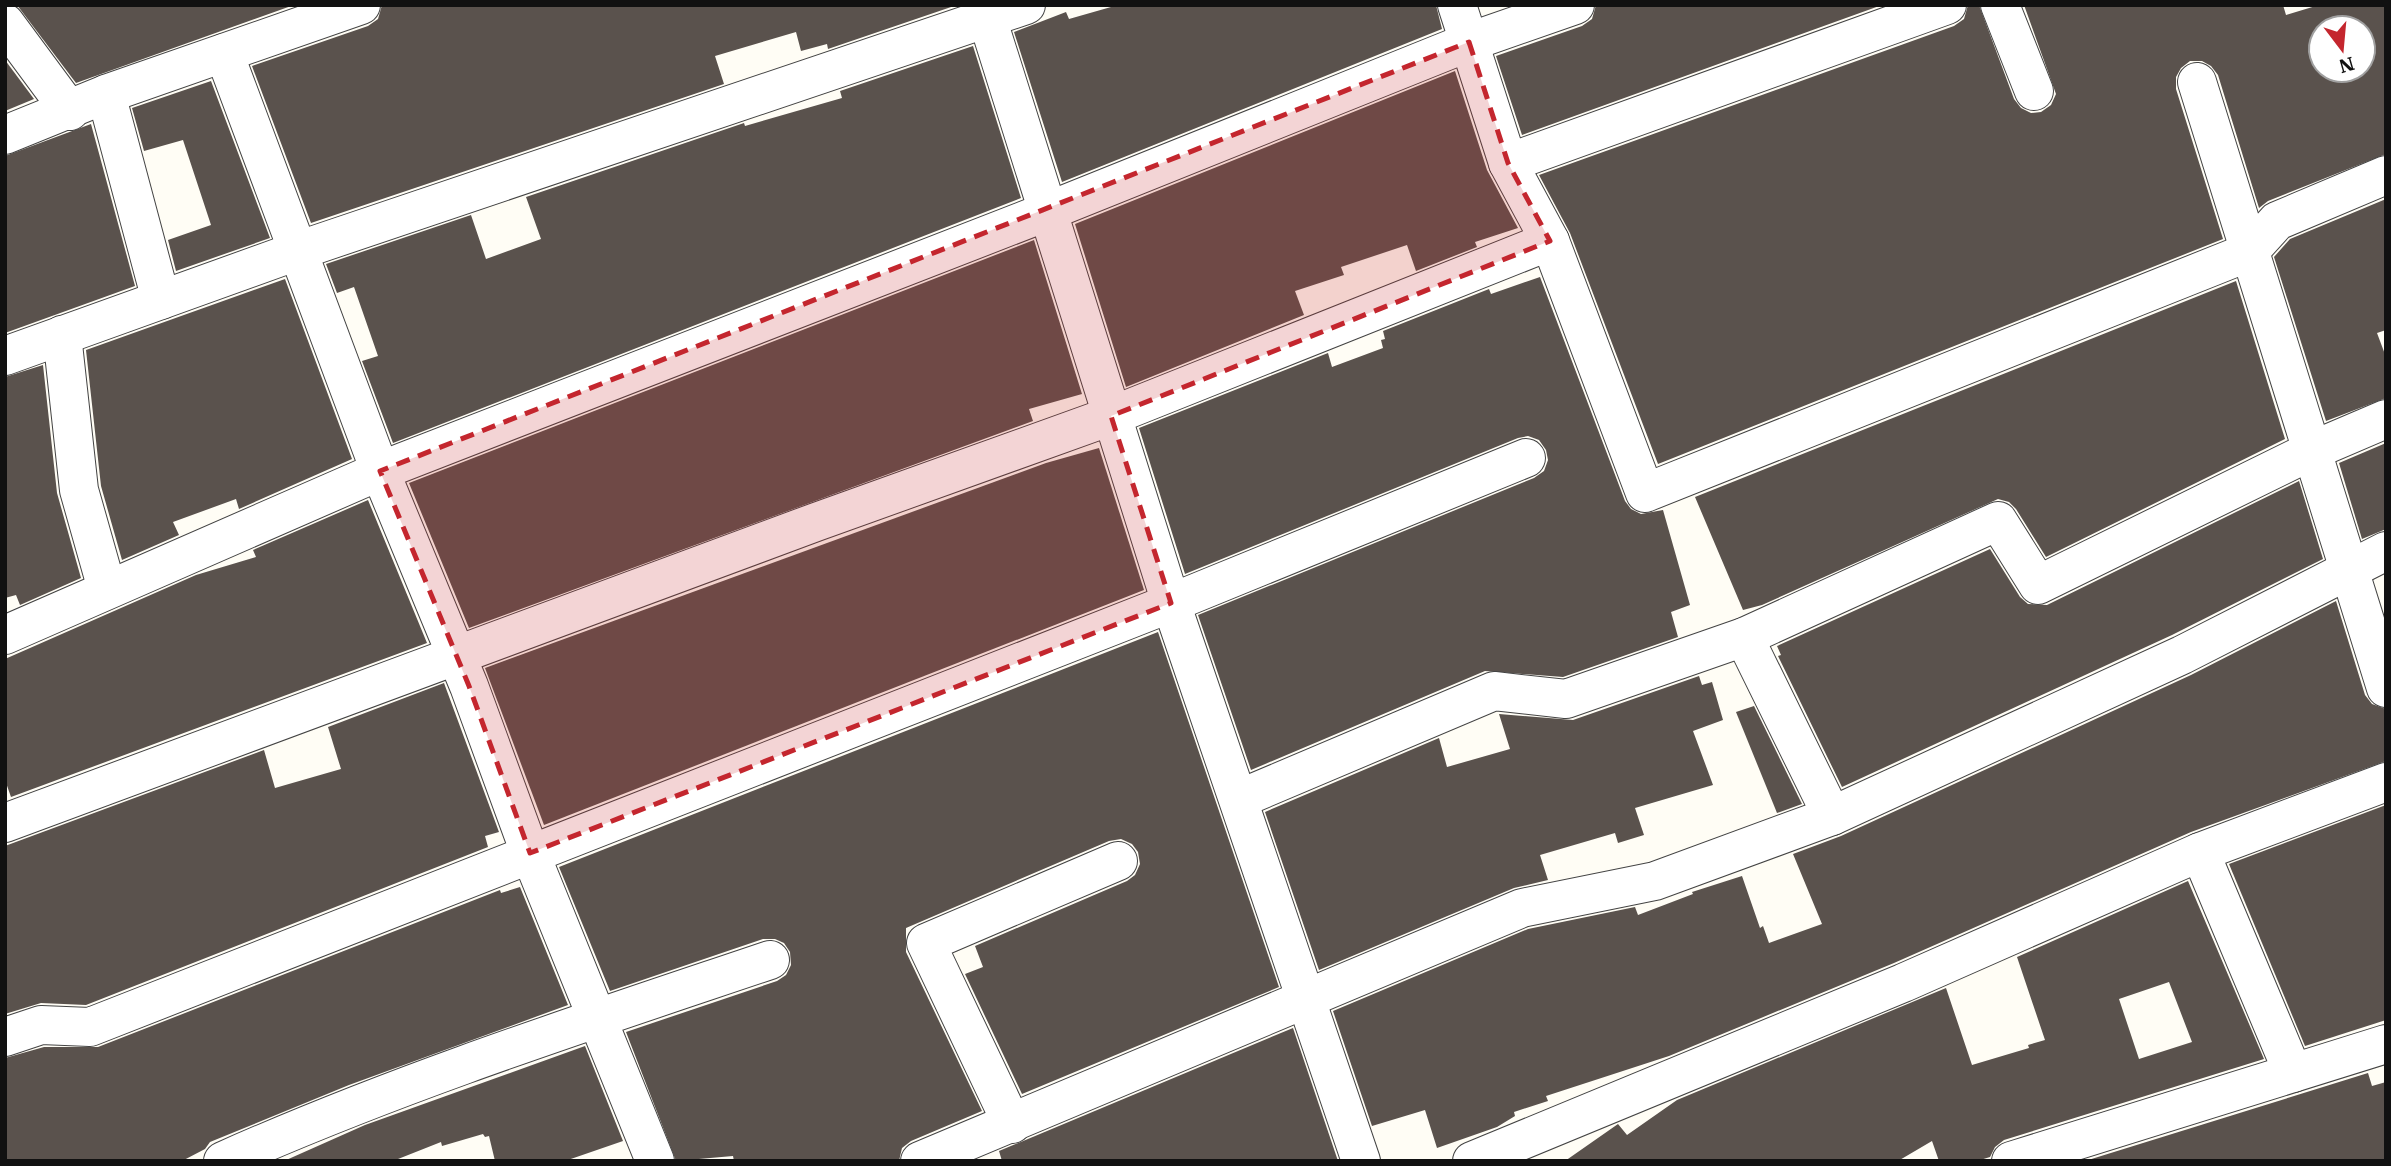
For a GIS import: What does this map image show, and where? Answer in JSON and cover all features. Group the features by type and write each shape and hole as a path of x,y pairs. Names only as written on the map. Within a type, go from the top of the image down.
{"street":[{"path":"5,135 70,111 106,93 360,5"},
{"path":"5,356 297,251 985,12 1026,5"},
{"path":"1457,5 1508,163 1550,241 1645,493 2249,252 2277,220 2386,175"},
{"path":"5,635 380,471 1046,212 1469,42 1575,5"},
{"path":"1508,163 1947,5"},
{"path":"2000,5 2034,91"},
{"path":"985,12 1171,603 1361,1161"},
{"path":"5,23 70,111"},
{"path":"224,53 380,471 655,1161"},
{"path":"2197,82 2386,688"},
{"path":"106,93 161,300"},
{"path":"5,823 106,788 455,654 1111,416 1550,241"},
{"path":"62,335 79,491 107,589"},
{"path":"1239,799 1494,691 1566,699 1744,637 1998,521 2038,585 2311,451 2386,419"},
{"path":"5,1037 41,1025 90,1027 1171,603 1526,458"},
{"path":"920,1161 1522,908 1655,881 1832,816 2182,654 2386,551"},
{"path":"1744,637 1832,816"},
{"path":"1472,1161 1903,983 2200,852 2386,782"},
{"path":"2200,852 2293,1073"},
{"path":"1012,1124 926,943 1118,860"},
{"path":"223,1161 302,1126 597,1018 770,960"},
{"path":"2011,1161 2386,1044"}],"highlighted area":[{"path":"1469,42 1508,163 1550,241 1111,416 1171,603 530,853 469,686 380,471"}],"building":[{"path":"17,5 294,5 76,83"},
{"path":"382,5 957,5 828,49 827,44 801,51 796,32 715,56 724,84 311,223 252,66 368,26 378,19"},
{"path":"1118,5 1436,5 1442,29 1062,182 1014,32 1066,12 1069,19"},
{"path":"1596,5 1882,5 1522,135 1496,56 1582,26 1592,19"},
{"path":"1968,5 1979,5 2014,99 2021,108 2031,113 2041,112 2051,105 2056,94 2024,5 2283,5 2286,15 2319,5 2386,5 2386,154 2268,201 2259,208 2218,75 2211,66 2202,61 2190,61 2181,68 2176,77 2176,89 2223,239 1658,464 1570,233 1539,175 1954,26 1964,19"},
{"path":"973,46 1021,198 393,443 362,361 378,356 354,287 337,293 326,264 471,215 486,259 541,239 526,197 744,123 745,126 842,98 840,91"},
{"path":"5,60 34,99 5,111"},
{"path":"1455,71 1487,170 1518,228 1475,242 1477,247 1416,271 1407,245 1341,267 1344,275 1295,291 1304,315 1126,387 1075,224"},
{"path":"211,81 270,238 176,271 168,240 211,225 183,140 144,151 132,108"},
{"path":"91,124 135,286 5,333 5,156"},
{"path":"2386,199 2386,330 2377,333 2386,357 2386,398 2326,421 2274,257 2290,239"},
{"path":"1034,240 1082,394 1029,409 1033,421 469,628 409,483"},
{"path":"1540,277 1625,501 1631,509 1641,514 1663,510 1690,605 1671,612 1678,637 1563,677 1485,671 1251,770 1198,615 1534,478 1544,471 1548,460 1546,450 1539,440 1528,436 1518,438 1185,574 1139,428 1328,353 1332,367 1383,348 1383,331 1489,289 1491,294"},
{"path":"285,279 352,459 239,509 236,499 173,522 179,535 122,560 101,486 86,350"},
{"path":"2236,281 2285,439 2046,557 2016,509 2009,502 1998,499 1762,605 1743,610 1695,497"},
{"path":"43,365 57,493 81,578 20,605 16,595 5,598 5,377"},
{"path":"2386,443 2386,529 2362,539 2339,463"},
{"path":"1099,448 1144,590 544,825 485,668 1046,463"},
{"path":"2299,481 2323,559 2172,635 1842,787 1778,656 1781,655 1777,646 1990,549 2020,597 2028,604 2047,605"},
{"path":"368,500 427,643 11,797 5,780 5,659 196,575 256,557 253,550"},
{"path":"2336,601 2365,695 2372,704 2386,709 2386,761 2191,832 1894,963 1669,1056 1546,1096 1548,1101 1514,1112 1515,1116 1497,1127 1437,1148 1425,1110 1372,1126 1333,1011 1528,929 1635,907 1638,915 1693,894 1692,892 1742,876 1760,928 1763,926 1769,943 1822,924 1793,854 1841,836 2191,675"},
{"path":"1158,632 1279,987 1022,1094 965,974 983,967 975,946 1127,881 1135,875 1140,864 1138,852 1132,844 1121,839 1109,841 906,928 906,952 982,1111 911,1141 902,1148 899,1161 734,1161 733,1156 676,1161 626,1032 777,981 786,975 791,965 790,952 784,943 775,939 763,939 610,991 559,867"},
{"path":"1699,676 1702,685 1712,682 1723,720 1693,731 1713,785 1635,808 1644,835 1618,843 1615,833 1540,855 1548,880 1514,888 1319,970 1265,812 1439,738 1447,767 1510,749 1499,714 1573,720"},
{"path":"444,683 499,832 485,836 488,847 86,1005 41,1003 5,1014 5,846 264,750 275,788 341,769 328,727"},
{"path":"1754,706 1802,804 1777,813 1736,712"},
{"path":"2386,805 2386,1020 2305,1046 2229,864"},
{"path":"2188,881 2264,1059 2004,1140 1995,1147 1990,1157 1977,1161 1939,1161 1932,1141 1898,1161 1565,1161 1618,1124 1627,1135 1677,1100 1946,988 1972,1065 2029,1048 2028,1045 2045,1040 2017,957","holes":["2169,982 2192,1042 2139,1059 2119,999"]},
{"path":"520,887 568,1005 349,1085 210,1142 205,1149 182,1161 5,1161 5,1058 44,1047 98,1047 500,890 501,893"},
{"path":"1293,1028 1338,1161 1002,1161 999,1151"},
{"path":"585,1046 623,1141 565,1161 495,1161 489,1136 485,1137 483,1134 442,1146 441,1142 393,1161 284,1161 365,1125"},
{"path":"2368,1073 2372,1086 2386,1082 2386,1161 2085,1161"}]}
